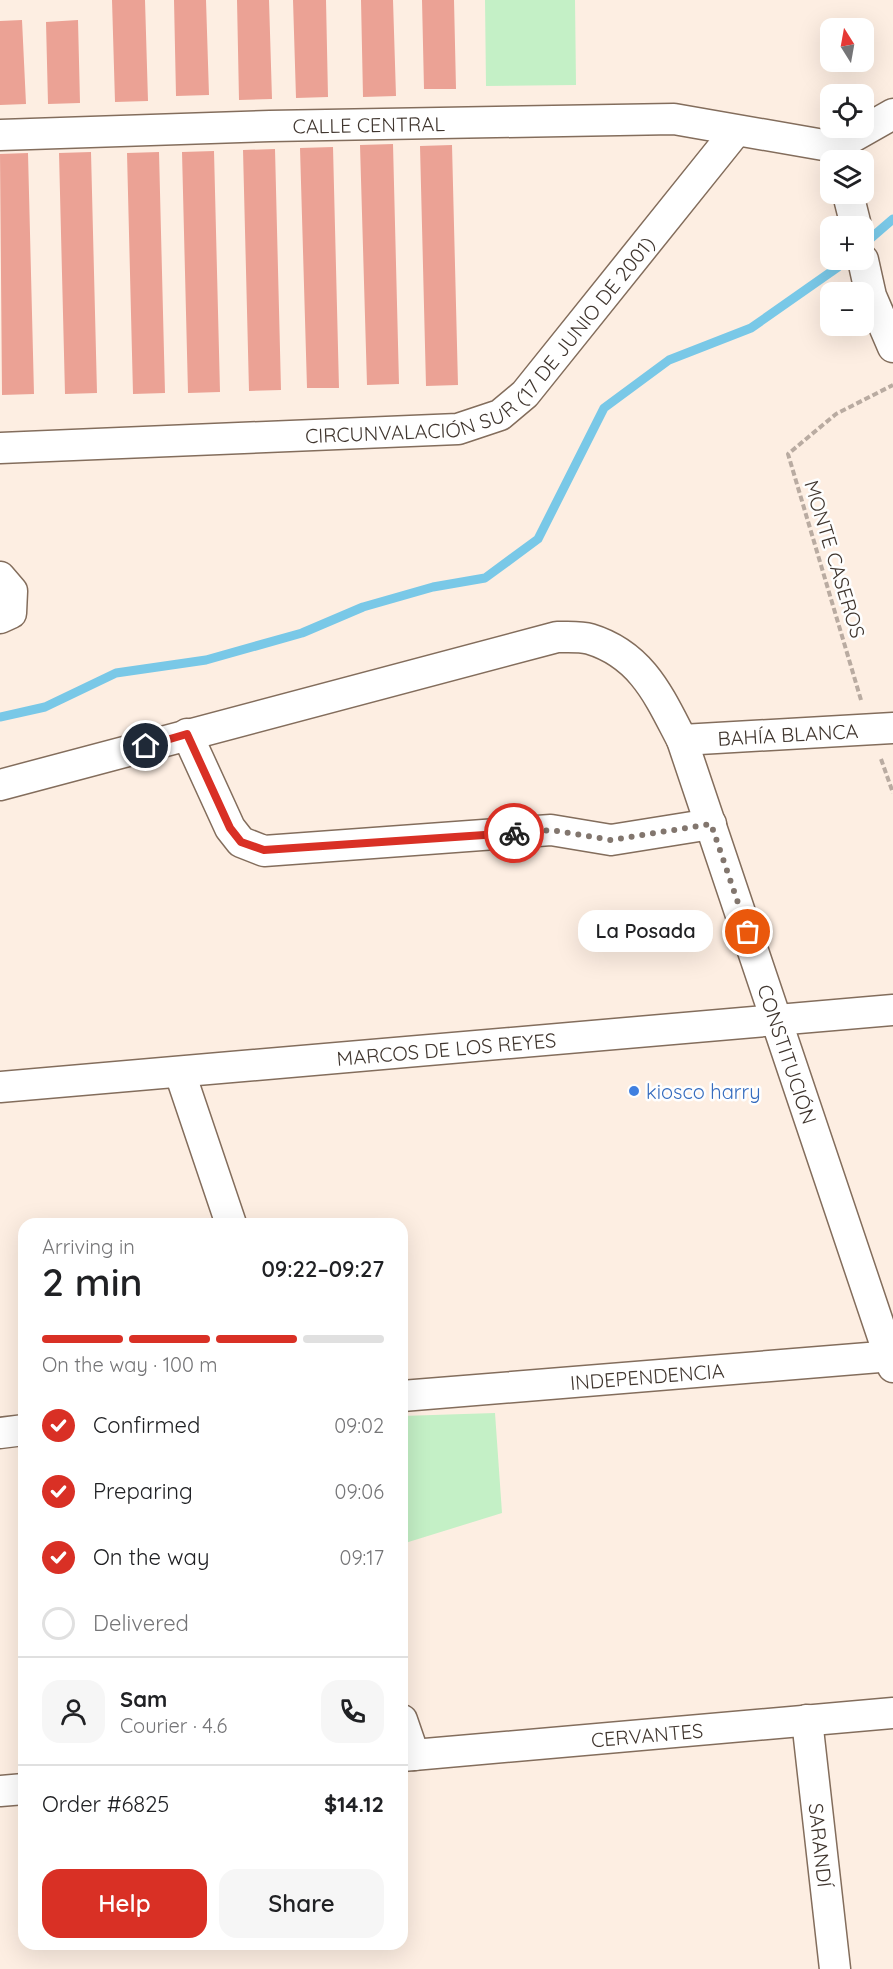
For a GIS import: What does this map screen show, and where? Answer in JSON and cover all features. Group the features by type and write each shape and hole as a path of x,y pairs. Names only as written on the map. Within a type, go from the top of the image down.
{"street":[{"path":"843,150 893,114"},
{"name":"CALLE CENTRAL","path":"0,135 270,126 674,119 736,131"},
{"path":"736,131 820,150"},
{"name":"CIRCUNVALACIÓN SUR (17 DE JUNIO DE 2001)","path":"0,448 458,429 500,415 525,394 736,131"},
{"path":"865,270 871,296 893,347"},
{"path":"0,577 12,591 11,613 0,618"},
{"name":"CONSTITUCIÓN","path":"0,785 557,636 589,639 633,661 653,685 682,740 892,1360"},
{"name":"BAHÍA BLANCA","path":"682,740 881,729"},
{"path":"187,734 230,828 241,842 264,850 551,830 611,840 711,824"},
{"name":"MARCOS DE LOS REYES","path":"0,1087 893,1010"},
{"path":"180,1073 229,1218"},
{"name":"INDEPENDENCIA","path":"408,1396 892,1360"},
{"path":"0,1432 18,1430"},
{"name":"CERVANTES","path":"408,1755 893,1713"},
{"name":"SARANDÍ","path":"807,1720 835,1969"},
{"path":"0,1791 18,1790"}],"path":[{"name":"MONTE CASEROS","path":"893,385 836,414 788,454 881,729 893,793"}],"green space":[{"path":"485,0 575,0 576,85 486,86"},
{"path":"495,1413 502,1513 408,1542 408,1416"}],"building":[{"path":"112,0 145,0 148,101 115,102"},
{"path":"174,0 206,0 209,95 176,96"},
{"path":"237,0 269,0 272,99 239,100"},
{"path":"293,0 326,0 328,97 296,98"},
{"path":"361,0 393,0 396,96 363,97"},
{"path":"422,0 454,0 456,89 424,89"},
{"path":"22,20 26,104 0,105 0,21"},
{"path":"78,20 80,103 48,104 46,22"},
{"path":"393,144 399,384 367,385 360,145"},
{"path":"452,145 458,385 426,386 420,146"},
{"path":"333,147 339,388 307,388 300,148"},
{"path":"275,149 281,390 249,391 243,150"},
{"path":"214,151 220,392 188,393 182,152"},
{"path":"91,152 97,393 65,394 59,153"},
{"path":"159,152 165,393 133,394 127,153"},
{"path":"28,153 34,394 2,395 0,154"}],"waterway":[{"path":"874,235 893,219"},
{"path":"0,717 45,707 116,673 206,660 302,633 363,607 433,587 485,578 538,539 604,408 669,360 751,328 834,270"}],"way so far":[{"path":"514,833 551,830 611,840 711,824 748,932"}],"place":[{"name":"La Posada","path":"748,932"},
{"name":"kiosco harry","path":"634,1091"}],"route":[{"path":"146,746 187,734 230,828 241,842 264,850 514,833"}]}
